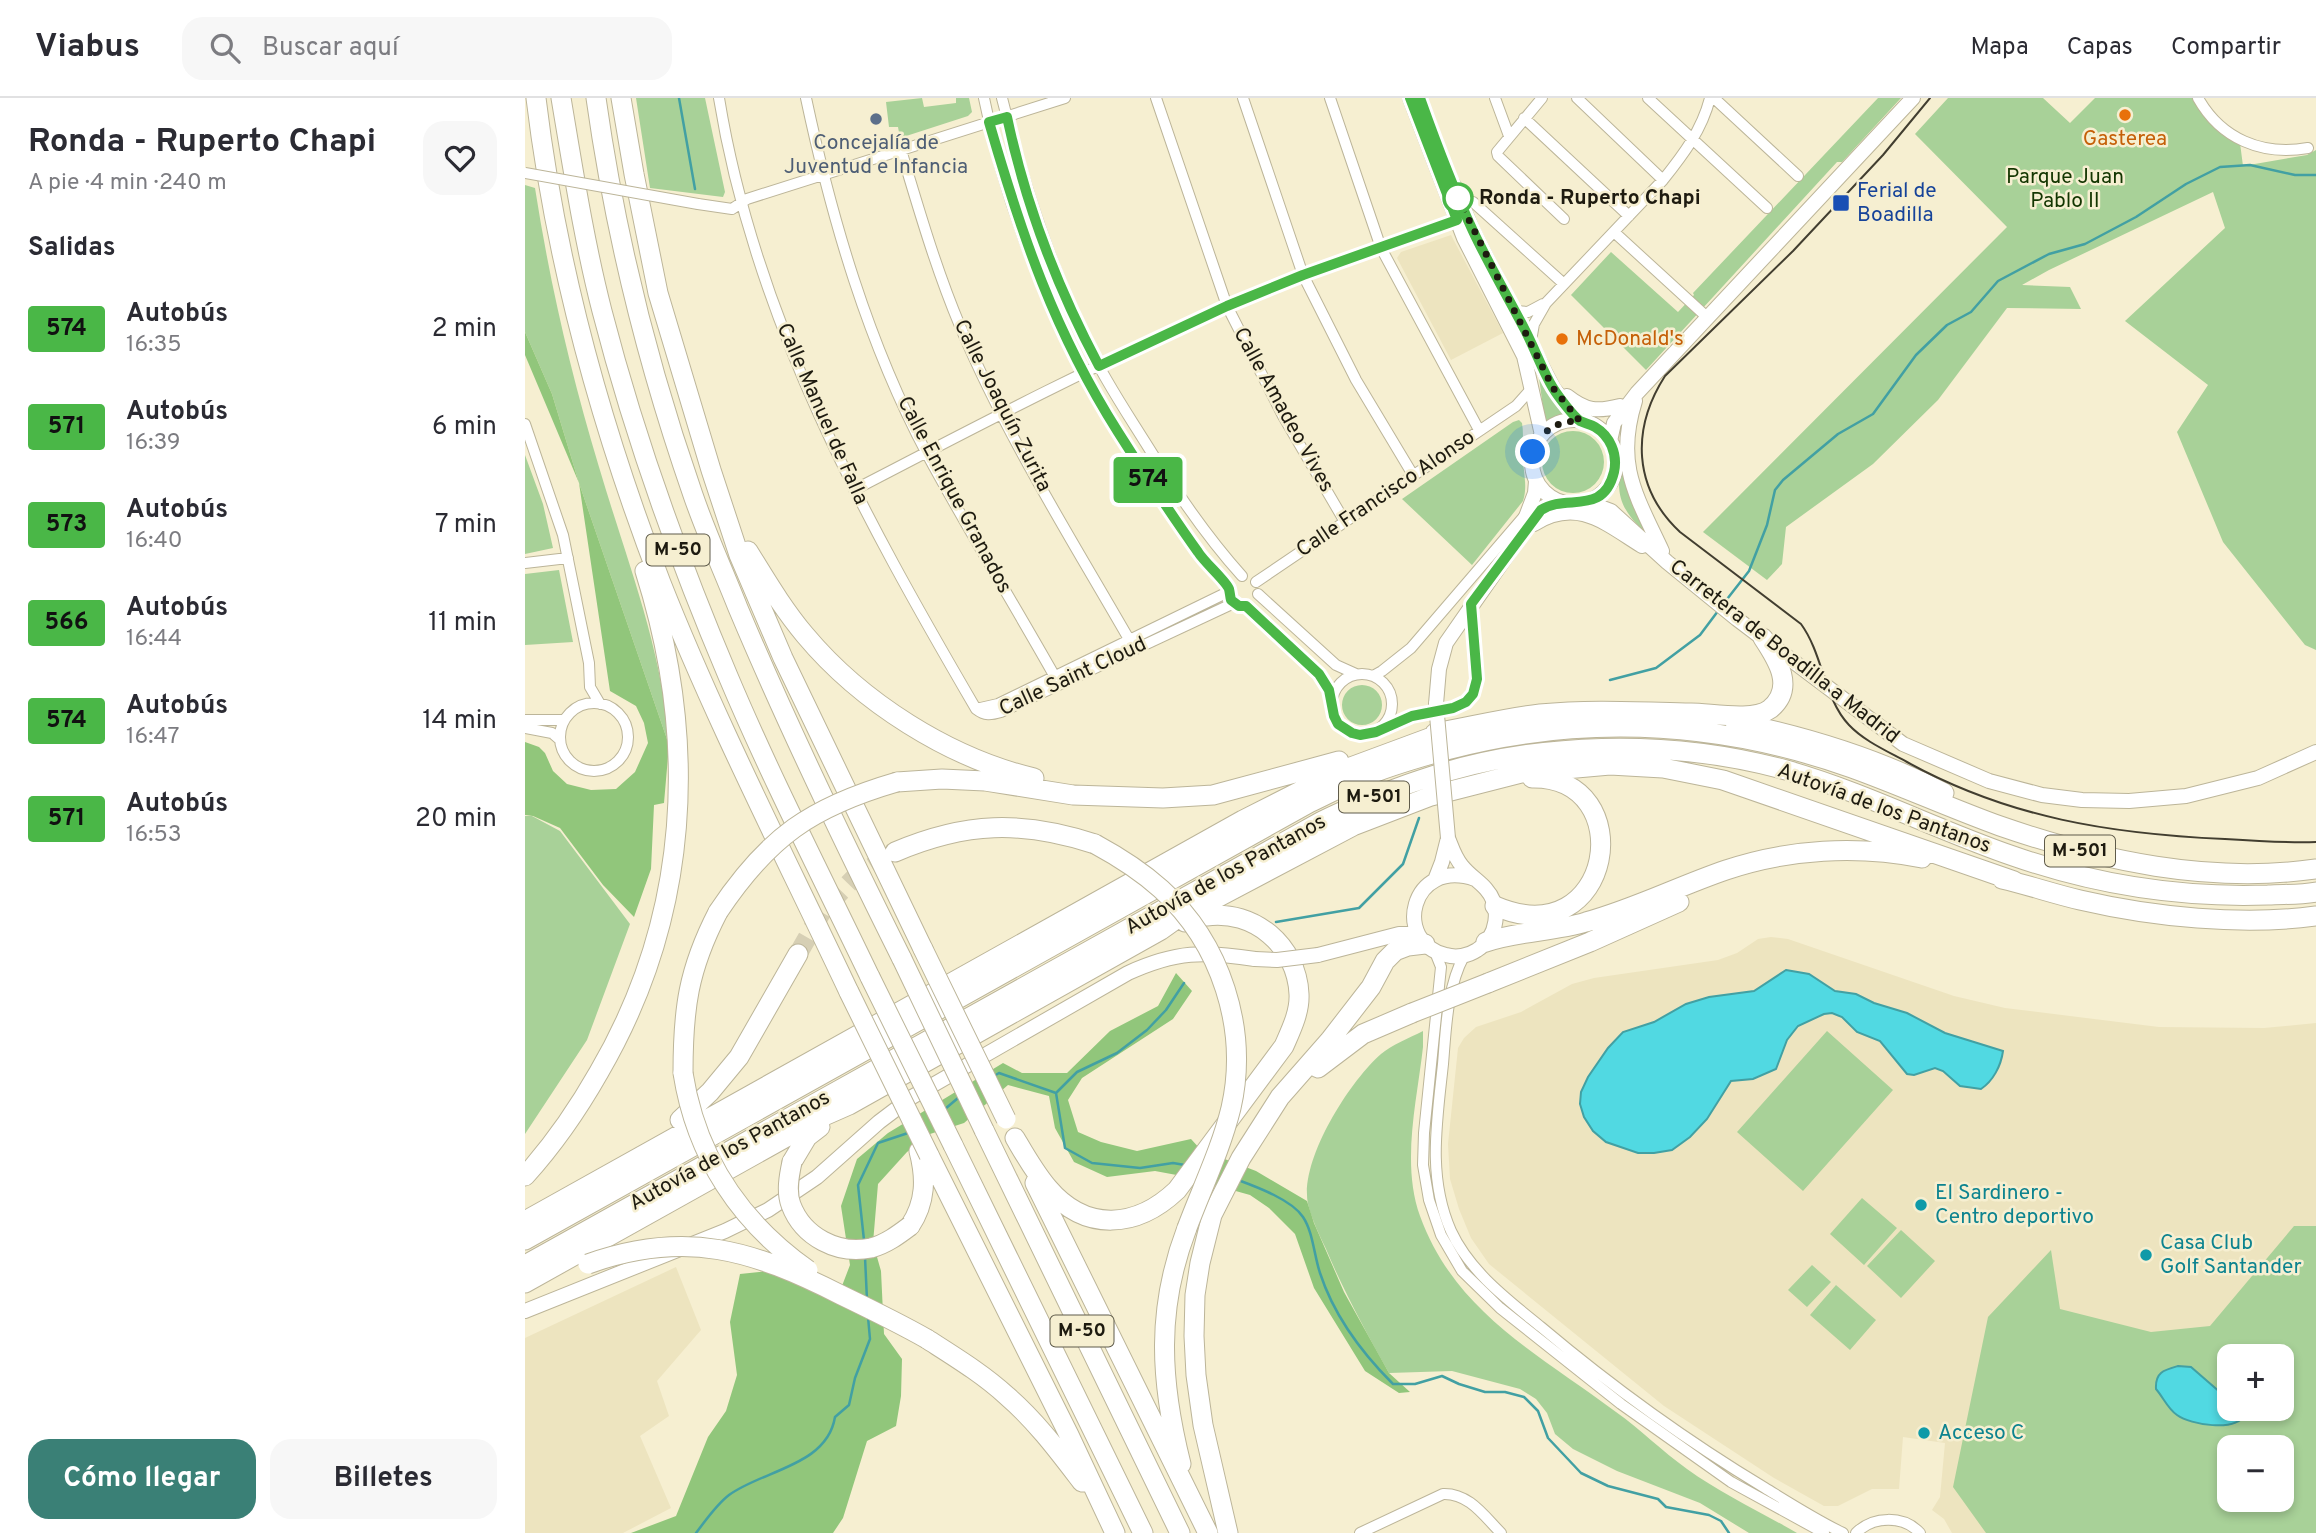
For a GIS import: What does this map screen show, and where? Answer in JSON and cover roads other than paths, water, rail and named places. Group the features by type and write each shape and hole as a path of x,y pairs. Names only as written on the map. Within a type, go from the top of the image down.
{"highway":[{"path":"525,1176 581,1104 613,1049 633,1006 651,961 667,898 679,805 677,740 664,642 587,375 555,214 536,98"},
{"name":"M-50","path":"561,98 601,310 633,421 687,576 728,678 870,977 1143,1533"},
{"name":"M-50","path":"596,98 614,208 635,298 667,413 693,496 762,666 837,830 1180,1533"},
{"path":"621,98 633,174 658,293 711,470 748,551 773,592 805,636 845,676 910,725 961,753 1021,775 1119,797"},
{"path":"582,344 661,583 705,687 849,992 857,1022 919,1152 924,1172 921,1207 910,1226 892,1239 871,1248 852,1249 832,1245 814,1237 800,1223 790,1204 788,1183 792,1162 807,1137 849,1105"},
{"name":"M-50","path":"711,470 739,555 783,658 1045,1205 1208,1533"},
{"path":"1113,1533 1084,1485 1052,1442 1008,1397 967,1364 791,1258 753,1223 712,1165 687,1101 683,1073 683,1032 691,977 701,946 718,912 752,864 786,833 820,811 856,794 897,782 942,779 985,781 1073,795 1119,797 1213,795 1312,770 1421,736 1501,719 1551,713 1626,710 1749,715 1763,713 1777,702 1783,690 1784,678 1780,665 1763,638"},
{"path":"1684,713 1800,736 1856,754 1926,783 1991,818 1999,826"},
{"name":"Autovía de los Pantanos","path":"525,1240 1255,831 1362,777 1413,759 1479,741 1530,732 1600,726 1672,728 1728,736 1794,750 1852,768 1999,826 2094,855 2164,868 2217,874 2316,869"},
{"path":"525,1221 1243,820 1340,771 1448,731"},
{"name":"Autovía de los Pantanos","path":"525,1265 1322,821 1373,797 1422,779 1486,763 1536,754 1599,749 1668,751 1725,757 1785,770 1833,786 2013,856 2070,874 2190,895 2247,896 2316,892"},
{"path":"525,1283 824,1116 849,1105 1231,889 1353,826 1431,796 1521,773 1557,768 1610,765 1663,768 1723,780 2014,881"},
{"path":"1495,906 1520,914 1534,915 1557,910 1575,901 1594,878 1600,864 1601,842 1595,816 1580,794 1557,782 1539,778 1500,779"},
{"path":"895,852 950,832 999,827 1038,829 1095,844 1137,869 1180,909 1210,954 1228,998 1236,1044 1232,1105 1222,1140 1177,1254 1168,1294 1163,1343 1172,1428 1180,1463 1198,1512"},
{"path":"1486,942 1507,935 1584,923 1727,870 1775,856 1828,851 1864,850 1906,855 2080,900 2185,916 2247,920 2316,916"},
{"path":"1268,1118 1292,1091 1330,1057 1363,1034 1590,942 1749,872 1828,851"},
{"path":"1015,1138 1046,1187 1064,1203 1086,1216 1111,1221 1140,1217 1160,1205 1177,1189 1284,1046 1295,1019 1300,996 1296,971 1284,947 1252,922 1230,915 1205,916 1161,930"},
{"path":"1228,1533 1203,1426 1194,1336 1195,1294 1212,1216 1241,1158 1280,1097 1330,1040 1371,987 1385,961 1395,951 1426,944"},
{"path":"597,1180 663,1136 710,1092 739,1057 798,954"},
{"name":"M-50","path":"849,992 1069,1435 1113,1533"},
{"path":"525,1291 610,1256 654,1247 715,1248 743,1253 813,1280 906,1327"}],"street":[{"name":"Calle Manuel de Falla","path":"719,98 757,254 795,363 854,490 921,616 975,709"},
{"name":"Calle Enrique Granados","path":"806,98 823,175 867,317 926,452 1057,680"},
{"path":"984,98 1028,250 1047,298 1083,373 1151,485 1201,556 1230,594 1319,674 1332,700"},
{"path":"1002,98 1044,244 1099,366 1166,476 1222,554 1242,576 1256,582 1258,594 1254,602 1246,606"},
{"path":"525,173 727,210 747,199 1065,98"},
{"name":"Calle Amadeo Vives","path":"1156,98 1227,306 1283,416 1345,522"},
{"path":"1243,98 1303,275 1356,380 1413,475"},
{"path":"1330,98 1381,248 1479,430"},
{"path":"1410,98 1457,220 1516,337 1532,388 1542,435"},
{"path":"1420,98 1461,204 1553,388 1585,423 1598,429 1610,442 1615,460 1612,479 1598,496 1579,504 1560,502 1542,490 1533,471 1533,452 1542,435 1559,423 1585,423 1620,406 1637,393"},
{"path":"1495,98 1509,136"},
{"path":"1542,98 1497,152 1498,156 1564,219"},
{"path":"1577,98 1663,180"},
{"path":"1649,98 1767,208"},
{"path":"1528,336 1546,303 1663,180 1693,140 1712,98 1798,176"},
{"path":"1610,442 1614,423 1637,393 1913,98"},
{"path":"2198,98 2217,124 2238,139 2280,151 2308,148"},
{"path":"1524,118 1629,215"},
{"name":"Calle Joaquín Zurita","path":"901,150 945,288 970,349 1001,414 1132,644"},
{"path":"1461,204 1473,202 1564,284"},
{"path":"854,490 1083,373 1227,306 1303,275 1457,220"},
{"path":"1614,232 1708,318"},
{"path":"1528,336 1526,321 1534,310 1546,303"},
{"path":"1515,311 1534,310"},
{"path":"1546,373 1566,395 1583,408 1601,411 1620,406"},
{"name":"Calle Francisco Alonso","path":"1256,582 1516,407 1532,388"},
{"path":"1637,393 1627,426 1628,468 1636,495 1667,562"},
{"path":"1516,407 1528,404 1537,407"},
{"path":"525,424 563,535 589,663 590,687 600,704"},
{"name":"Carretera de Boadilla a Madrid","path":"1612,479 1615,505 1627,523"},
{"path":"1513,546 1529,511 1536,481"},
{"path":"525,1311 725,1231 768,1210 817,1177 879,1122 912,1097 1128,973 1155,961 1181,955 1213,953 1277,961 1318,955 1381,938 1408,934 1454,957 1476,951 1493,931 1495,906 1491,895 1456,858 1448,838 1436,704 1441,656 1454,628 1527,527 1541,510 1560,502"},
{"name":"Carretera de Boadilla a Madrid","path":"1587,502 1602,506 1627,523 1667,562 1737,619 1903,744 1989,781 2042,795 2082,800 2129,801 2186,796 2258,778 2316,752"},
{"path":"1373,676 1411,648 1529,511"},
{"path":"1527,527 1557,513 1588,514 1667,562"},
{"path":"525,563 568,558"},
{"path":"1230,594 1233,580 1242,576"},
{"name":"Calle Saint Cloud","path":"975,709 981,714 989,715 1001,712 1057,680 1230,594"},
{"path":"1258,594 1336,665 1356,674 1373,676 1385,685 1392,698 1391,714 1383,727"},
{"path":"1356,674 1338,686 1332,700 1338,724 1352,733 1368,734 1412,716 1459,706 1473,694 1477,679 1471,604"},
{"path":"559,739 564,720 578,707 590,687"},
{"path":"525,728 552,733 559,739 566,757 574,766 585,771 608,769 625,753 628,730 623,719 615,710 600,704 578,707"},
{"path":"525,720 564,720"},
{"path":"1435,880 1448,838"},
{"path":"1381,938 1396,931 1413,912 1424,888 1435,880 1448,875 1475,879"},
{"path":"1413,912 1415,926 1441,967 1423,1165 1429,1200 1441,1235 1462,1271 1500,1308 1621,1404 1731,1482 1823,1533"},
{"path":"1464,956 1455,972 1446,1031 1435,1134 1435,1165 1440,1199 1452,1233 1472,1266 1577,1358 1645,1408 1731,1467 1843,1533"},
{"path":"1360,1533 1443,1494 1454,1494 1470,1502 1501,1533"},
{"path":"1856,1533 1878,1520 1896,1520 1905,1522 1920,1533"}],"water":[{"path":"1786,970 1809,974 1835,991 1856,994 1874,1003 1907,1013 1945,1033 2003,1051 1998,1068 1981,1089 1960,1086 1943,1071 1935,1068 1914,1075 1907,1074 1880,1041 1857,1032 1842,1017 1832,1013 1824,1014 1798,1026 1787,1040 1776,1069 1753,1079 1731,1081 1707,1119 1690,1137 1672,1150 1638,1153 1606,1142 1593,1131 1580,1104 1581,1092 1608,1048 1623,1032 1654,1022 1686,1004 1709,997 1754,991"},
{"path":"2178,1366 2191,1367 2217,1390 2217,1421 2238,1421 2223,1425 2202,1424 2177,1415 2156,1389 2159,1375"}],"waterway":[{"path":"679,98 695,189"},
{"path":"1724,603 1749,571 1767,525 1775,490 1783,480 1838,434 1873,414 1916,355 1947,325 1971,312 1998,281 2049,254 2085,244 2220,167 2250,165 2295,175 2316,175"},
{"path":"1610,680 1656,668 1700,635 1718,611"},
{"path":"1276,922 1359,908 1403,864 1419,818"},
{"path":"994,1076 999,1073 1056,1093 1077,1072 1117,1053 1147,1030 1166,1010 1184,983"},
{"path":"1056,1093 1065,1148 1092,1163 1140,1168 1173,1163 1185,1165"},
{"path":"945,1109 958,1098"},
{"path":"864,1240 858,1185 878,1143 908,1133"},
{"path":"1238,1180 1283,1200 1303,1217 1320,1273 1341,1319 1370,1360 1393,1384 1415,1384 1442,1376 1485,1392 1505,1392 1524,1397 1538,1411 1548,1438 1581,1473 1608,1486 1658,1499 1666,1507 1709,1515 1721,1521 1729,1533"},
{"path":"865,1257 867,1300"},
{"path":"696,1533 729,1495 807,1457 820,1446 830,1433 835,1417 849,1405 855,1378 870,1339 868,1317"}],"tunnel":[{"path":"798,954 823,910 855,877 894,853"}],"tram line":[{"path":"1930,98 1883,155 1793,251 1665,376 1646,417 1642,437 1642,457 1653,497 1664,515 1680,532 1801,624 1814,649 1834,702 1849,725 1876,745 1907,762 1984,797 2062,820 2183,837 2316,842"}],"place":[{"name":"Gasterea","path":"2125,115"},
{"name":"Concejalía de Juventud e Infancia","path":"876,119"},
{"name":"Ronda - Ruperto Chapi","path":"1458,198"},
{"name":"Ferial de Boadilla","path":"1841,203"},
{"name":"McDonald's","path":"1562,339"},
{"name":"El Sardinero - Centro deportivo","path":"1921,1205"},
{"name":"Casa Club Golf Santander","path":"2146,1255"},
{"name":"Acceso C","path":"1924,1433"}],"park label":[{"name":"Parque Juan Pablo II","path":"2065,189"}]}
